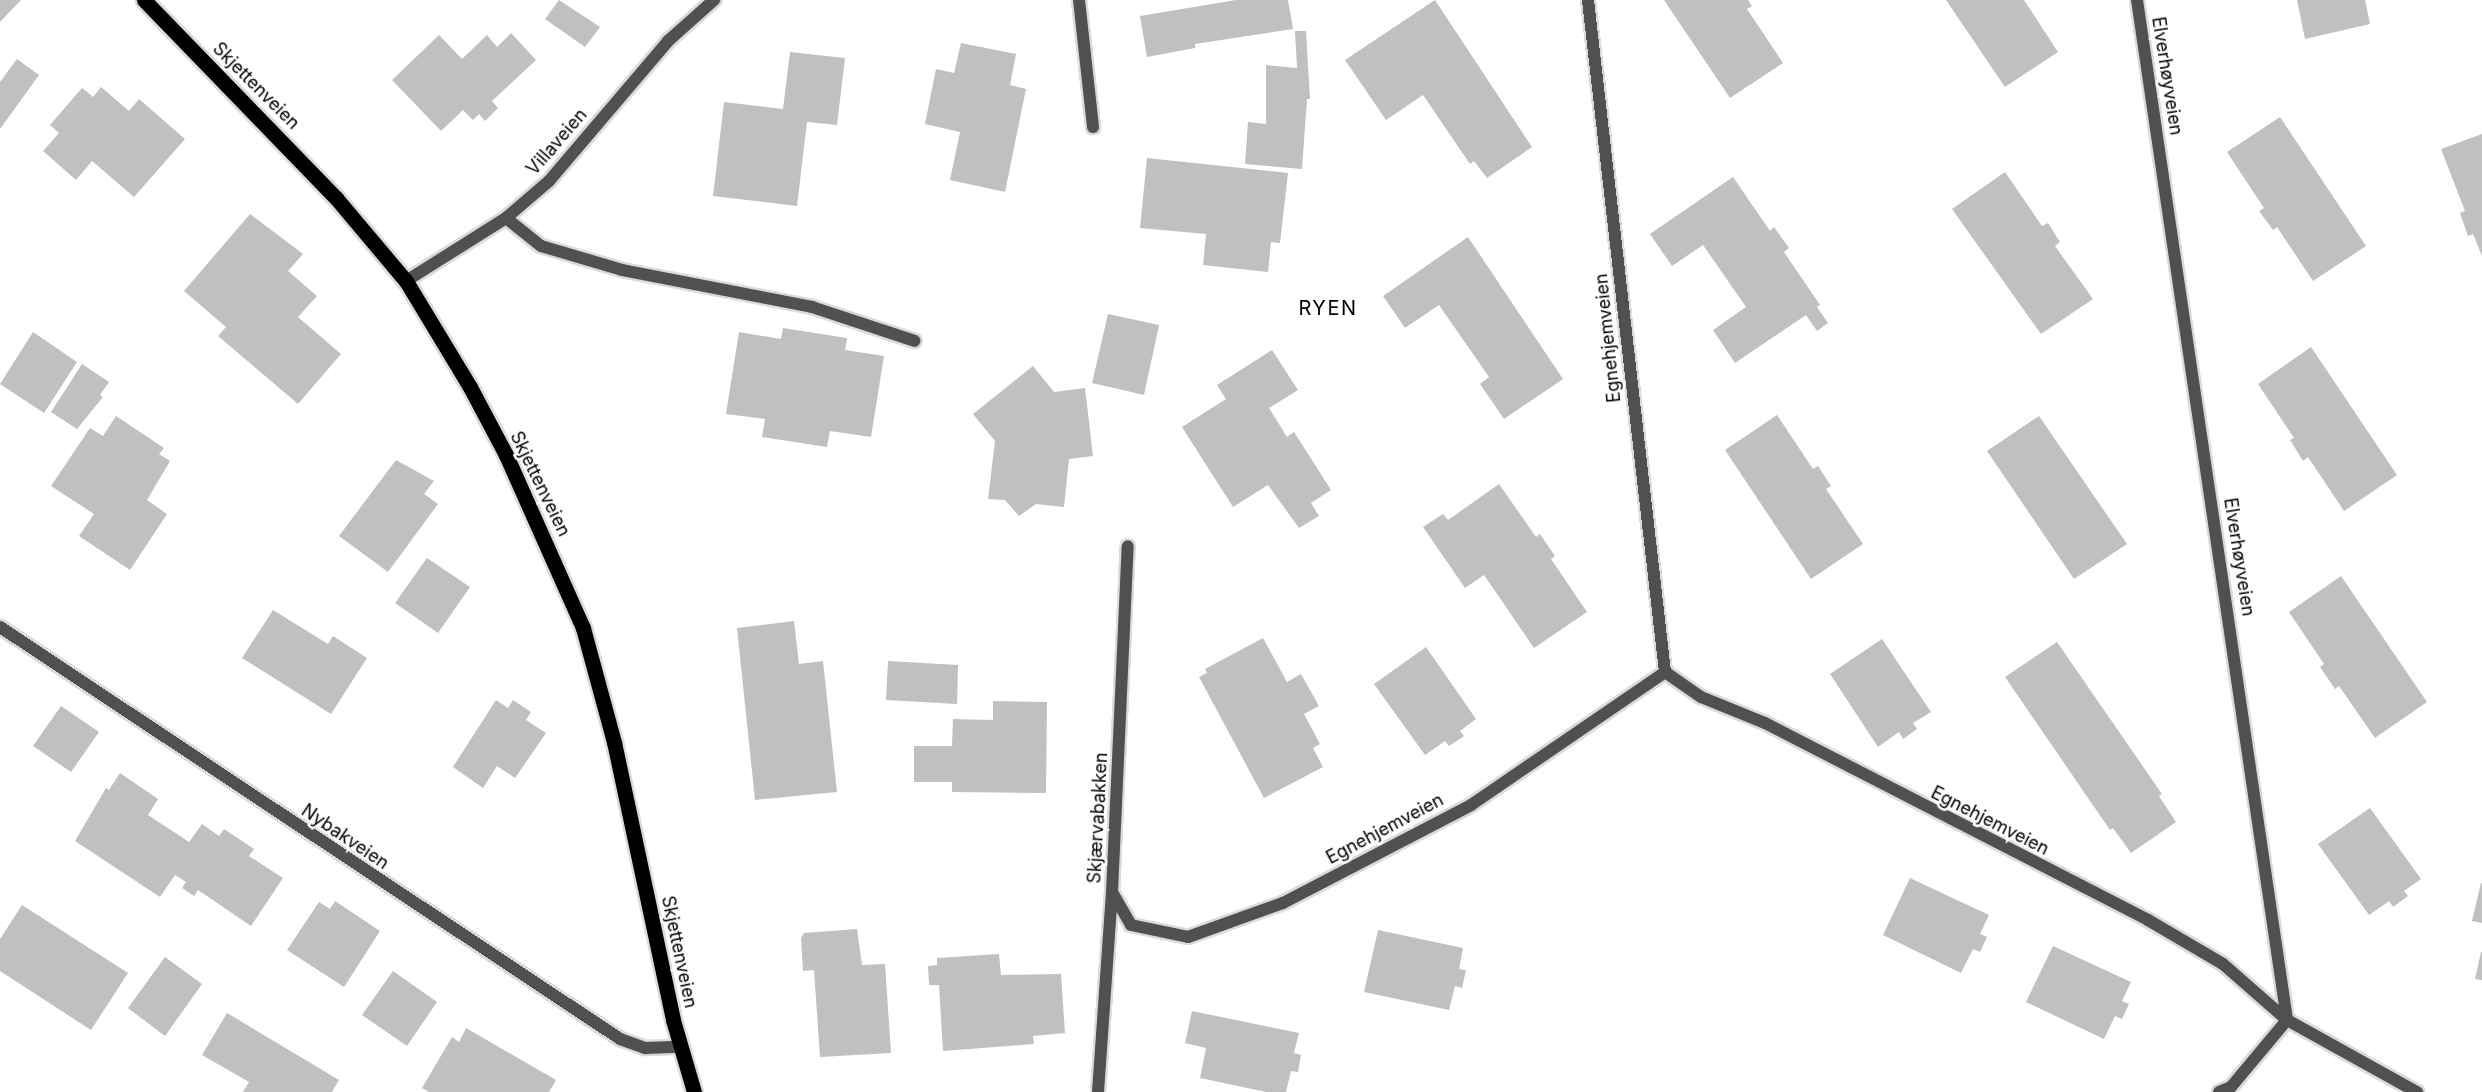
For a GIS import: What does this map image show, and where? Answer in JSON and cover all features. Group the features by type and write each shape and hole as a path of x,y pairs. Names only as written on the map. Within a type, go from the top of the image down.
{"main road":[{"name":"Skjettenveien","path":"144,0 336,198 406,281 506,455 583,628 614,742 680,1047 694,1092"}],"street":[{"name":"Villaveien","path":"406,281 506,218 549,182 668,41 714,0"},
{"path":"1079,0 1093,127"},
{"name":"Egnehjemveien","path":"1588,0 1665,672 1701,697 1765,723 2148,920 2223,964 2287,1020 2417,1092"},
{"name":"Elverhøyveien","path":"2137,0 2287,1020"},
{"path":"506,218 541,246 622,270 812,307 915,341"},
{"name":"Skjærvabakken","path":"1098,1092 1112,892 1128,546"},
{"name":"Nybakveien","path":"0,627 620,1039 645,1048 680,1047"},
{"name":"Egnehjemveien","path":"1112,892 1131,925 1188,937 1283,903 1471,805 1665,672"},
{"path":"2219,1092 2231,1087 2287,1020"}],"building":[{"path":"0,0 21,0 0,22"},
{"path":"559,0 600,27 585,47 545,19"},
{"path":"1236,0 1288,0 1293,29 1195,44 1195,48 1147,57 1140,16"},
{"path":"1435,0 1532,147 1487,178 1474,161 1470,164 1423,95 1386,120 1345,60"},
{"path":"1664,0 1748,0 1752,6 1747,9 1783,63 1730,98"},
{"path":"1946,0 2024,0 2058,52 2005,87"},
{"path":"2297,0 2365,0 2370,24 2305,39"},
{"path":"1295,31 1306,31 1310,99 1307,99 1302,169 1245,164 1248,122 1266,124 1266,65 1297,68"},
{"path":"511,33 536,60 492,101 498,108 485,121 479,114 473,120 463,110 441,131 392,80 439,35 462,59 487,35 497,47"},
{"path":"961,43 1016,54 1010,85 1026,89 1005,192 950,180 960,132 925,124 936,69 954,73"},
{"path":"790,52 845,58 837,125 807,122 797,206 713,196 724,102 783,109"},
{"path":"17,59 39,75 0,129 0,82"},
{"path":"101,87 129,111 139,99 185,139 134,197 92,161 76,180 43,151 59,133 50,125 82,88 93,97"},
{"path":"2280,117 2366,246 2313,281 2277,227 2273,230 2259,211 2264,208 2227,152"},
{"path":"2482,134 2482,256 2473,234 2468,236 2460,213 2465,211 2441,149"},
{"path":"1147,158 1288,173 1280,243 1271,242 1268,272 1203,265 1206,234 1140,228"},
{"path":"2005,172 2042,226 2048,223 2060,242 2055,246 2093,299 2041,334 1952,209"},
{"path":"1733,177 1770,231 1774,227 1789,248 1784,252 1820,305 1817,307 1828,323 1817,331 1806,315 1735,363 1713,330 1746,307 1703,245 1672,266 1650,234"},
{"path":"250,214 303,254 288,271 317,296 298,317 341,354 298,404 218,336 226,327 184,291"},
{"path":"1468,237 1563,379 1504,419 1480,384 1489,377 1439,305 1405,328 1383,296"},
{"path":"1108,314 1159,325 1144,395 1092,383"},
{"path":"783,328 847,338 845,350 884,356 871,437 830,431 827,447 762,437 765,419 726,414 739,332 781,339"},
{"path":"33,332 77,362 44,413 0,384"},
{"path":"2311,347 2397,475 2344,511 2308,457 2303,461 2290,440 2294,438 2258,384"},
{"path":"1272,350 1298,390 1269,408 1287,437 1294,432 1331,490 1311,503 1319,516 1299,528 1268,485 1233,507 1182,427 1226,399 1217,385"},
{"path":"82,364 109,382 100,395 103,397 77,429 51,412"},
{"path":"1033,366 1054,392 1085,388 1093,456 1069,459 1064,507 1036,504 1019,516 1005,500 988,499 995,441 973,414"},
{"path":"1777,415 1813,469 1818,466 1831,486 1826,489 1863,544 1811,579 1725,450"},
{"path":"116,416 164,448 159,454 170,461 147,500 167,514 130,570 79,536 94,514 51,486 90,428 103,436"},
{"path":"2039,416 2127,544 2074,579 1987,451"},
{"path":"396,460 434,481 424,494 438,504 388,572 339,536"},
{"path":"1499,484 1536,537 1540,534 1555,556 1551,559 1587,612 1534,648 1484,575 1465,588 1423,527 1443,514 1448,520"},
{"path":"427,558 470,587 438,633 395,603"},
{"path":"2341,576 2427,702 2375,738 2339,686 2335,689 2320,667 2324,664 2289,612"},
{"path":"273,610 328,644 333,636 367,658 331,714 242,658"},
{"path":"794,621 799,664 823,661 837,792 755,800 737,628"},
{"path":"1263,638 1287,682 1301,674 1319,706 1304,714 1320,744 1313,748 1323,767 1264,798 1199,677 1207,673 1205,669"},
{"path":"1882,639 1931,712 1913,723 1917,729 1903,739 1899,732 1878,747 1830,674"},
{"path":"2057,642 2162,794 2159,796 2176,822 2131,853 2113,828 2110,830 2005,677"},
{"path":"1426,647 1476,719 1460,731 1464,736 1449,746 1445,741 1425,755 1374,684"},
{"path":"888,661 958,665 957,704 886,700"},
{"path":"496,700 508,708 513,700 531,712 526,720 546,733 515,778 497,766 483,788 453,767"},
{"path":"993,701 1047,702 1046,793 952,792 952,782 914,782 914,746 952,746 953,719 993,720"},
{"path":"61,706 99,732 71,772 33,746"},
{"path":"120,773 158,799 148,815 189,842 202,824 219,836 224,829 254,849 249,856 283,878 251,926 198,890 194,896 182,888 186,882 175,875 160,897 75,841 106,788 109,790"},
{"path":"2370,808 2421,879 2404,891 2408,896 2393,907 2389,901 2369,915 2318,844"},
{"path":"1910,878 1989,915 1980,934 1987,937 1980,952 1973,949 1961,973 1883,935"},
{"path":"2482,883 2482,923 2472,921"},
{"path":"335,901 380,931 344,987 287,950 319,902 330,909"},
{"path":"22,905 128,973 91,1030 0,971 0,939"},
{"path":"857,929 862,965 885,964 891,1053 820,1057 814,970 803,971 801,938 804,933"},
{"path":"1378,930 1463,948 1459,969 1466,970 1462,988 1455,986 1449,1010 1364,992"},
{"path":"2053,946 2131,982 2122,1001 2129,1004 2122,1019 2115,1016 2104,1039 2026,1002"},
{"path":"2482,952 2482,980 2475,979"},
{"path":"999,954 1001,975 1061,974 1065,1033 1033,1036 1034,1044 943,1051 939,985 929,985 928,966 937,965 937,958"},
{"path":"165,957 202,984 165,1036 128,1008"},
{"path":"393,971 437,1002 407,1046 362,1015"},
{"path":"1192,1011 1299,1033 1294,1053 1301,1055 1298,1072 1291,1071 1286,1092 1266,1092 1200,1078 1206,1048 1185,1043"},
{"path":"227,1013 339,1080 332,1092 243,1092 249,1082 202,1055"},
{"path":"466,1028 556,1080 549,1092 429,1092 422,1088 452,1037 459,1042"}],"district":[{"name":"RYEN","path":"1328,308"}]}
